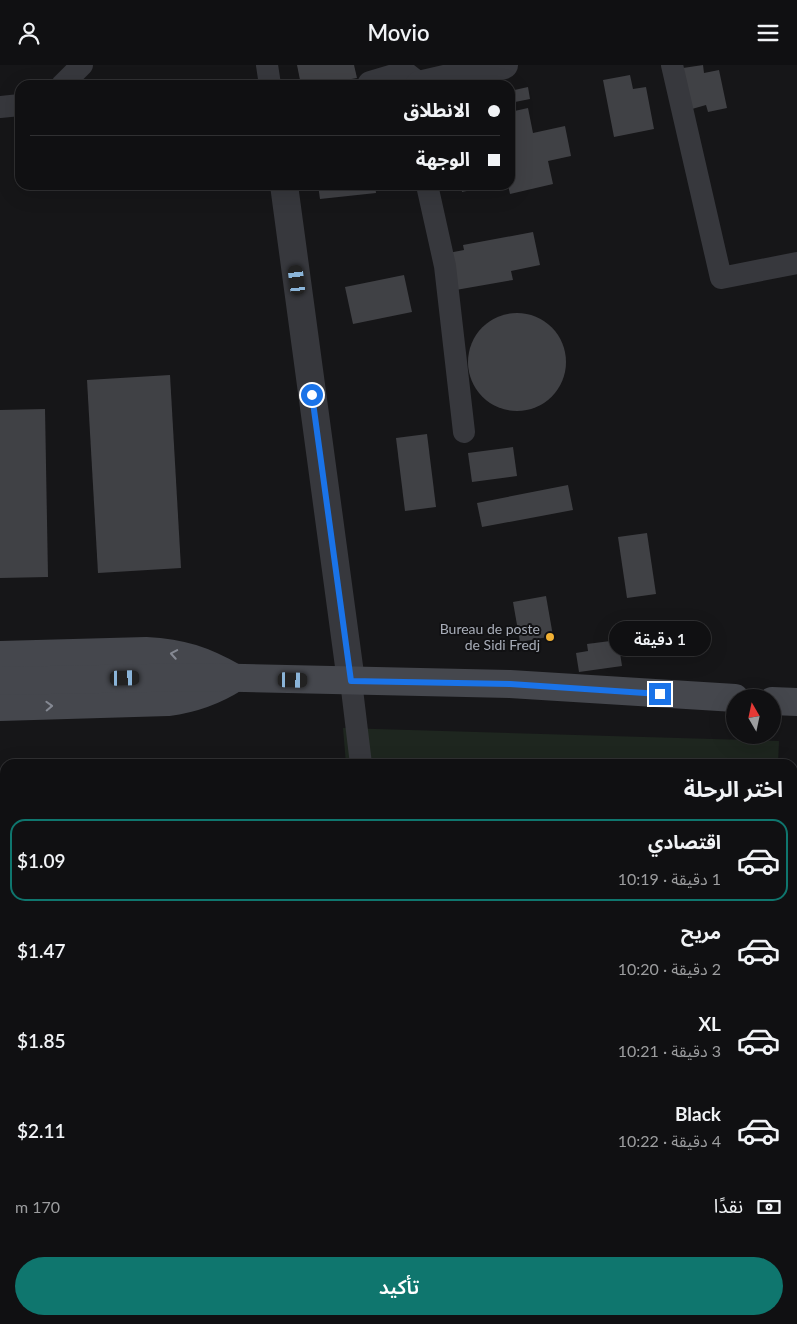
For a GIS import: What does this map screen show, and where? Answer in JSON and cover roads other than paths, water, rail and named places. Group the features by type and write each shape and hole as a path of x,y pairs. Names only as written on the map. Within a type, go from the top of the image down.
{"main road":[{"path":"0,655 146,651 169,653 192,657 214,666 234,678"},
{"path":"0,681 163,677 510,684 726,697"},
{"path":"0,707 186,700 211,692 234,678"},
{"path":"781,701 797,702"}],"street":[{"path":"67,80 82,65"},
{"path":"267,65 269,80"},
{"path":"410,79 504,65"},
{"path":"672,65 722,278 797,263"},
{"path":"0,107 15,106"},
{"path":"285,190 360,759"},
{"path":"428,190 445,266 464,432"}],"place":[{"name":"Bureau de poste de Sidi Fredj","path":"550,637"}]}
